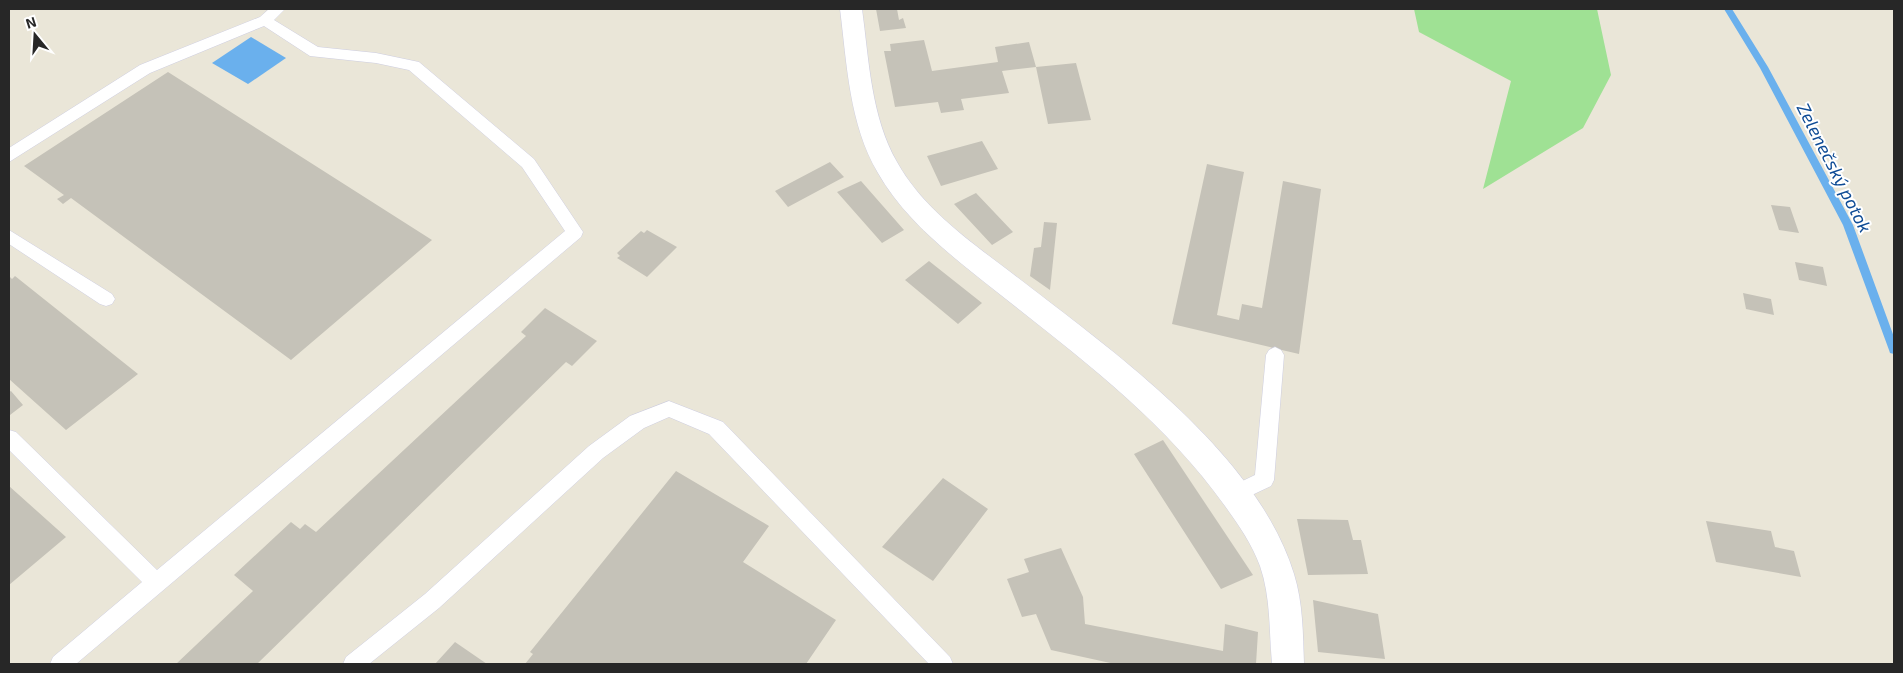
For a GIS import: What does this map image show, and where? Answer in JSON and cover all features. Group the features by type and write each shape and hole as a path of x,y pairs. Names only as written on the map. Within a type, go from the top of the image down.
{"street":[{"path":"851,9 870,125 887,168 919,208 952,240 1155,404 1189,437 1235,494 1262,536 1278,574 1284,597 1288,664"}],"lane":[{"path":"9,156 76,111 145,69 272,14 315,52 376,58 414,66 528,164 574,232 60,664"},
{"path":"9,236 106,299"},
{"path":"1235,494 1264,480 1275,355"},
{"path":"353,664 432,601 596,452 637,422 669,409 716,428 943,664"},
{"path":"9,438 157,583"}],"green space":[{"path":"1414,9 1597,9 1611,75 1583,128 1483,189 1511,81 1419,32"}],"water":[{"path":"251,37 286,58 248,84 212,63"}],"building":[{"path":"876,9 897,9 899,20 903,18 906,28 880,31"},
{"path":"924,40 932,71 998,62 995,47 1029,42 1036,67 1002,71 1009,93 961,99 964,110 941,113 938,102 895,107 884,51 891,51 890,44"},
{"path":"1076,63 1091,120 1048,124 1036,67"},
{"path":"168,72 432,240 291,360 71,198 63,204 57,199 64,195 24,166"},
{"path":"982,141 998,169 941,186 927,156"},
{"path":"830,162 844,177 788,207 775,191"},
{"path":"1207,164 1244,172 1217,315 1239,320 1242,304 1262,308 1283,181 1321,189 1299,354 1172,324"},
{"path":"861,181 904,230 882,243 837,192"},
{"path":"976,193 1013,232 992,245 954,204"},
{"path":"1771,205 1790,207 1799,233 1779,230"},
{"path":"1044,222 1057,223 1050,290 1030,276 1034,248 1041,247"},
{"path":"647,230 677,247 647,277 617,258 620,256 617,253 641,231 644,233"},
{"path":"929,261 982,303 958,324 905,280"},
{"path":"1795,262 1823,267 1827,286 1799,280"},
{"path":"9,276 12,279 15,276 138,374 66,430 9,379"},
{"path":"1743,293 1771,299 1774,315 1746,309"},
{"path":"545,308 597,341 572,366 566,362 257,664 176,664 253,591 234,575 291,522 300,529 305,524 316,532 526,336 521,332"},
{"path":"11,391 23,405 10,415 9,392"},
{"path":"1163,440 1253,575 1221,589 1134,454"},
{"path":"676,471 769,526 743,562 836,620 806,664 525,664 533,654 530,652"},
{"path":"943,478 988,509 933,581 882,547"},
{"path":"9,486 66,537 9,585"},
{"path":"1297,519 1348,520 1353,540 1361,540 1368,574 1308,575"},
{"path":"1706,521 1771,531 1775,547 1794,551 1801,577 1716,562"},
{"path":"1061,548 1083,597 1085,624 1223,651 1225,624 1258,632 1256,664 1115,664 1051,650 1036,614 1022,617 1007,579 1029,572 1024,559"},
{"path":"1313,600 1378,614 1385,659 1318,652"},
{"path":"455,642 487,664 435,664"}],"waterway":[{"name":"Zelenečský potok","path":"1728,9 1764,67 1848,225 1894,350"}]}
